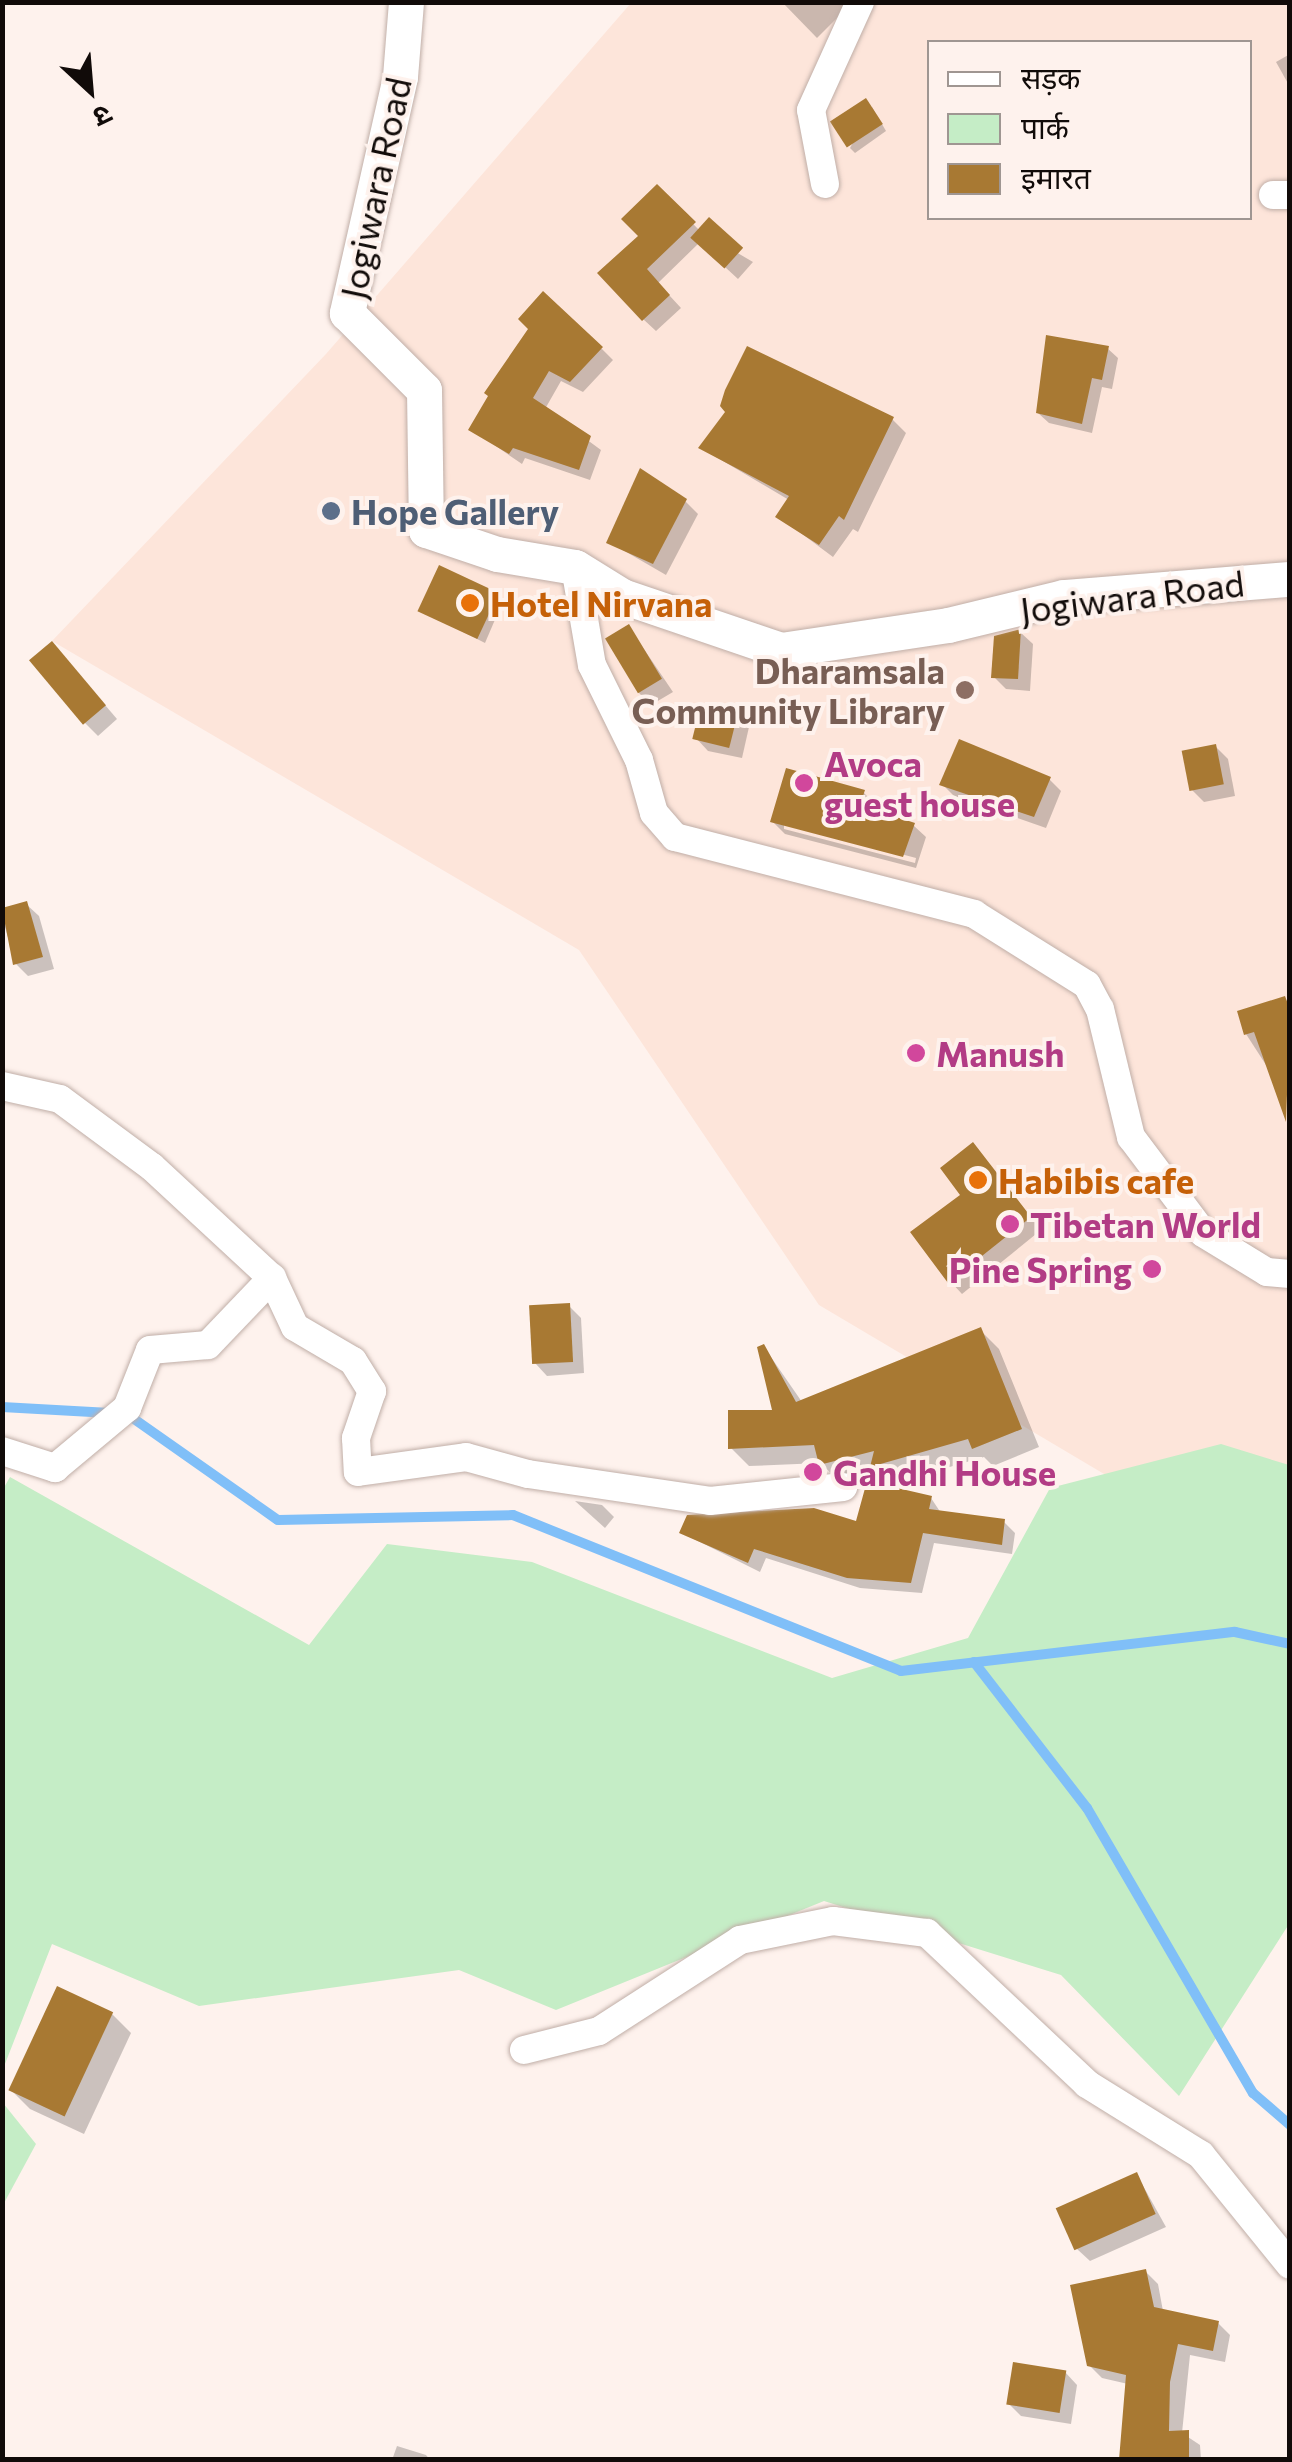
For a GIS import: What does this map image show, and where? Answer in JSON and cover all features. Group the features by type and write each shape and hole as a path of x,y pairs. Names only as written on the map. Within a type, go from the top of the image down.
{"street":[{"name":"Jogiwara Road","path":"406,2 400,76 347,313 424,390 426,530 497,554 575,566 622,596 781,650 948,625 1064,596 1290,578"},
{"path":"825,184 811,110 860,2"},
{"path":"575,566 592,665 638,760 654,813 675,837 974,914 1087,986 1100,1009 1131,1136 1202,1233 1267,1272 1290,1274"},
{"path":"2,1086 60,1099 152,1167 272,1278 295,1327 353,1362 372,1391 356,1438 358,1472 466,1457 528,1474 710,1501 842,1487"},
{"path":"2,1451 54,1468 127,1408 150,1350 208,1346 272,1278"},
{"path":"524,2050 599,2030 740,1940 833,1921 927,1933 1086,2084 1201,2155 1290,2265"}],"shaded area":[{"path":"631,3 1289,3 1289,1564 1239,1554 819,1305 579,950 52,641 326,354"}],"green space":[{"path":"1221,1444 1289,1465 1289,1924 1179,2096 1061,1975 824,1901 556,2010 459,1970 199,2006 52,1944 3,2069 2,1491 10,1477 309,1645 387,1544 532,1562 832,1678 968,1638 1050,1488"},
{"path":"3,2103 36,2144 3,2205"}],"building":[{"path":"866,98 883,124 847,147 830,121"},
{"path":"657,184 696,222 647,269 670,295 642,321 597,273 638,236 621,219"},
{"path":"709,217 743,248 724,269 690,238"},
{"path":"543,291 603,347 570,382 549,371 533,398 591,436 579,470 513,448 509,454 468,430 488,396 484,393 528,329 518,319"},
{"path":"1046,335 1109,346 1102,380 1092,378 1082,424 1036,413"},
{"path":"747,346 894,417 844,520 839,516 819,545 775,517 789,496 698,448 725,412 720,406 725,390"},
{"path":"640,468 687,499 653,564 606,543"},
{"path":"439,565 499,593 477,639 417,611"},
{"path":"629,624 662,679 638,693 605,638"},
{"path":"1021,629 1018,679 991,678 994,636"},
{"path":"52,641 106,705 83,725 29,660"},
{"path":"701,704 738,713 729,748 692,739"},
{"path":"959,739 1051,777 1034,817 939,785"},
{"path":"1216,744 1224,784 1189,791 1182,751"},
{"path":"786,768 865,790 860,805 915,823 903,857 770,822"},
{"path":"27,901 43,957 13,965 2,908"},
{"path":"1285,996 1290,1010 1286,1122 1254,1032 1244,1035 1237,1011"},
{"path":"973,1142 1031,1217 948,1283 910,1232 960,1195 940,1168"},
{"path":"570,1303 573,1362 532,1364 529,1305"},
{"path":"981,1327 1022,1429 972,1449 968,1439 870,1467 874,1451 819,1465 814,1445 728,1449 728,1410 772,1410 757,1347 764,1344 796,1402"},
{"path":"867,1481 932,1496 929,1509 1005,1519 1002,1545 923,1533 911,1583 847,1578 754,1549 748,1563 679,1533 687,1515 814,1508 856,1521"},
{"path":"57,1986 113,2012 65,2116 8,2090"},
{"path":"1137,2172 1156,2214 1074,2250 1056,2208"},
{"path":"1146,2269 1154,2307 1219,2321 1213,2351 1178,2344 1170,2382 1169,2431 1189,2430 1189,2460 1119,2460 1126,2375 1087,2366 1070,2285"},
{"path":"1013,2362 1066,2370 1060,2413 1006,2404"}],"waterway":[{"path":"2,1407 110,1413"},
{"path":"127,1414 278,1520 513,1515 901,1671 1235,1632 1290,1644"},
{"path":"974,1662 1087,1808 1253,2093 1290,2125"}],"place":[{"name":"Hope Gallery","path":"331,511"},
{"name":"Hotel Nirvana","path":"470,603"},
{"name":"Dharamsala Community Library","path":"965,690"},
{"name":"Avoca guest house","path":"804,783"},
{"name":"Manush","path":"916,1053"},
{"name":"Habibis cafe","path":"978,1180"},
{"name":"Tibetan World","path":"1010,1224"},
{"name":"Pine Spring","path":"1152,1269"},
{"name":"Gandhi House","path":"813,1472"}]}
